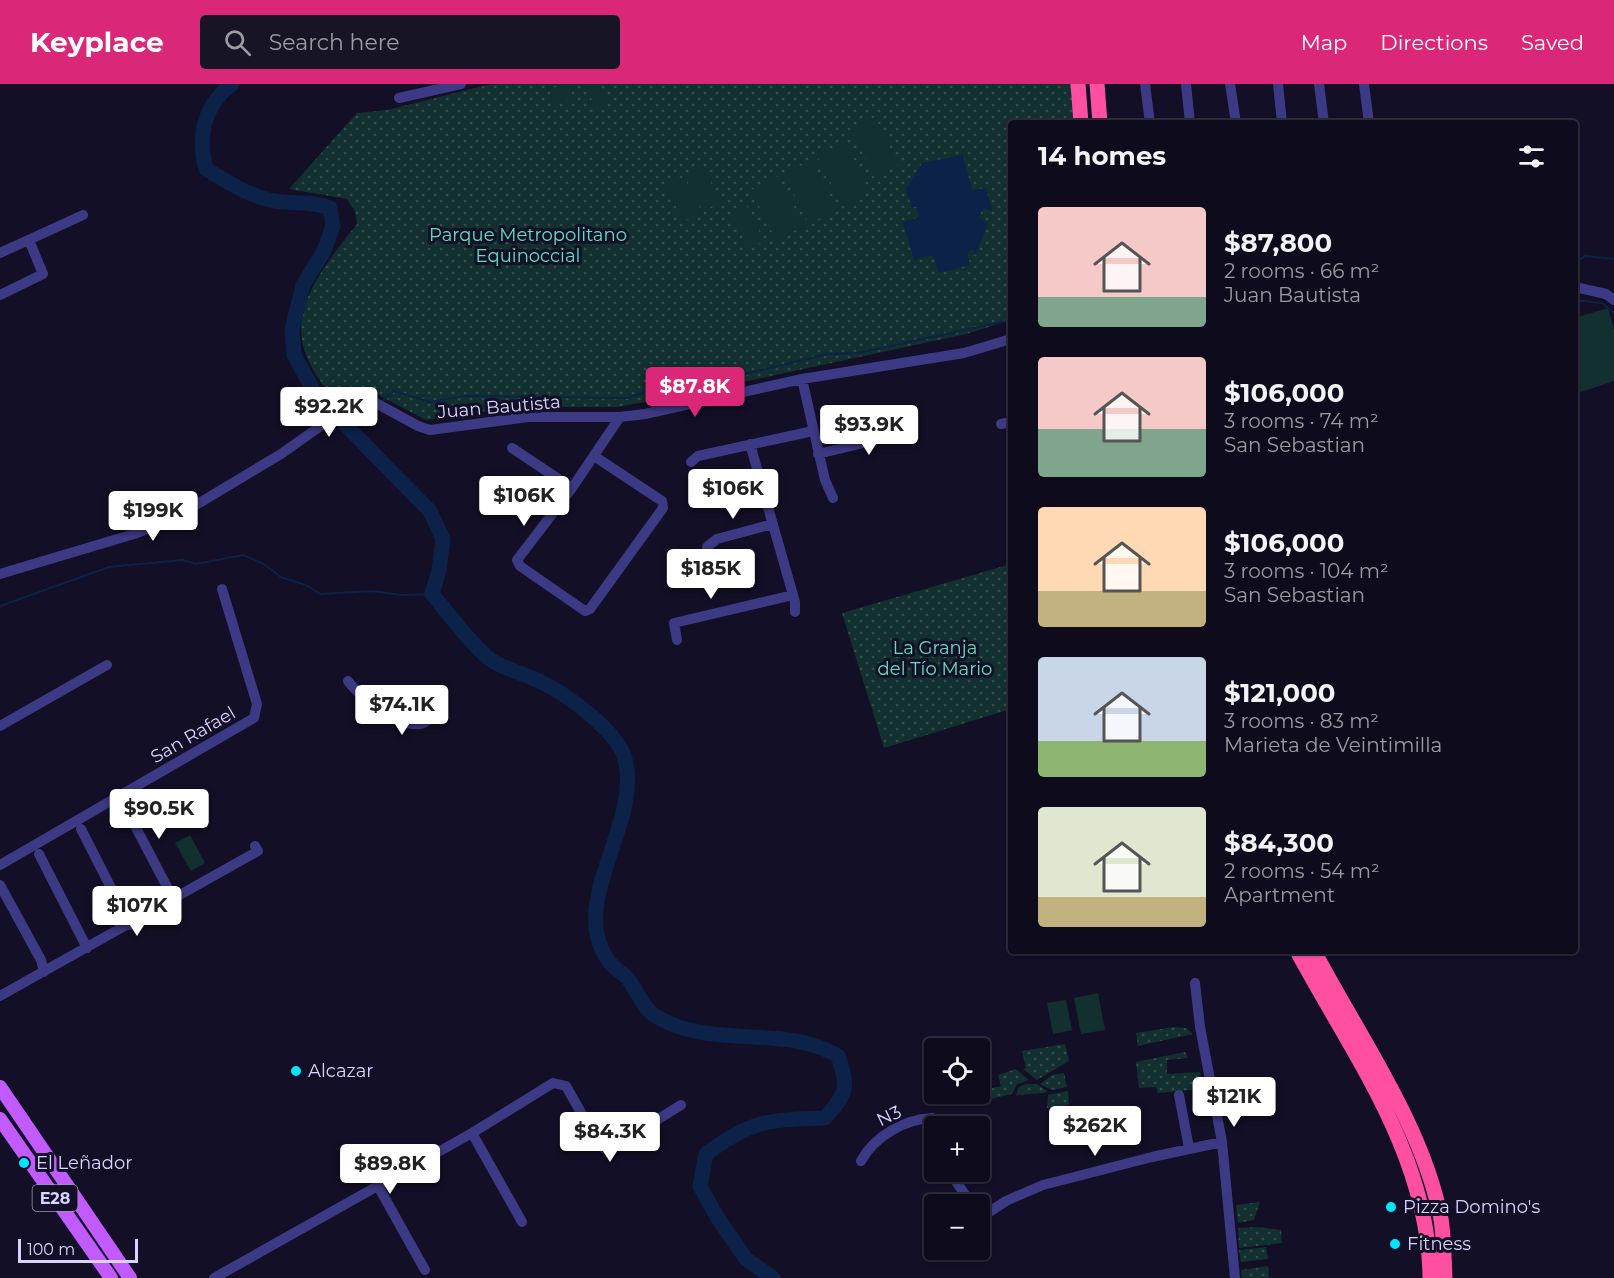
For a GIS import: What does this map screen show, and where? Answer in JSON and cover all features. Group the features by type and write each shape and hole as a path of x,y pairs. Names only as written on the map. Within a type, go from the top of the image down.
{"highway":[{"path":"1078,84 1081,120"},
{"path":"1096,84 1100,120"},
{"path":"1300,954 1387,1112 1404,1149 1425,1223 1430,1278"},
{"path":"1316,954 1397,1103 1422,1158 1441,1220 1445,1278"}],"main road":[{"name":"E28","path":"0,1087 130,1278"},
{"name":"E28","path":"0,1119 111,1278"}],"street":[{"path":"399,98 461,84"},
{"path":"1145,84 1150,120"},
{"path":"1186,84 1190,120"},
{"path":"1230,84 1236,120"},
{"path":"1278,84 1282,120"},
{"path":"1319,84 1324,120"},
{"path":"1364,84 1370,120"},
{"path":"0,253 83,215"},
{"path":"0,295 43,274 29,240"},
{"path":"1578,288 1606,294 1614,300"},
{"name":"Juan Bautista","path":"0,574 134,534 171,519 281,453 363,396 418,426 430,430 528,417 620,417 802,379 964,353 1008,340"},
{"path":"802,379 813,432 833,498"},
{"path":"594,456 662,501 663,508 590,609 585,611 518,564 518,560 572,488 620,417"},
{"path":"819,454 896,435 906,428"},
{"path":"691,462 698,456 813,432"},
{"path":"750,444 793,595 795,612"},
{"path":"512,448 572,488"},
{"path":"707,547 717,539 773,524"},
{"name":"San Rafael","path":"0,866 254,718 257,704 222,589"},
{"path":"677,640 674,624 793,595"},
{"path":"0,726 107,665"},
{"path":"348,681 369,703 406,723 421,722 433,714 436,707 432,696"},
{"path":"124,805 174,900"},
{"path":"81,829 130,925"},
{"path":"0,995 174,900 256,848"},
{"path":"39,854 87,948"},
{"path":"0,885 41,960 44,972"},
{"path":"1195,983 1200,1027 1222,1142 1235,1278"},
{"path":"214,1278 472,1132 553,1083 566,1086 597,1141 605,1149 613,1147 681,1105"},
{"path":"1179,1095 1189,1148"},
{"name":"N3","path":"861,1161 869,1149 889,1132 924,1118"},
{"path":"472,1132 522,1222"},
{"path":"990,1212 1043,1185 1189,1148 1222,1142"},
{"path":"378,1186 425,1270"}],"green space":[{"name":"Parque Metropolitano Equinoccial","path":"491,84 1071,84 1074,120 1008,120 1008,321 966,334 617,407 513,407 426,420 371,391 355,393 340,404 319,379 306,355 301,333 303,312 311,291 323,270 357,224 355,211 347,199 289,189 357,113 387,110"},
{"path":"598,84 607,101 596,107 583,85"},
{"path":"570,85 572,99 552,102 549,88"},
{"path":"875,117 899,165 875,177 851,129"},
{"path":"845,142 870,192 843,206 817,156"},
{"path":"812,160 837,210 809,224 784,174"},
{"path":"703,167 721,202 703,211 685,176"},
{"path":"778,176 804,226 776,240 751,190"},
{"path":"684,177 702,212 684,221 666,186"},
{"path":"747,206 764,241 749,249 731,214"},
{"path":"1608,308 1614,330 1614,381 1578,393 1578,317"},
{"name":"La Granja del Tío Mario","path":"1008,565 1008,710 884,748 842,613"},
{"path":"190,835 205,863 191,871 175,843"},
{"path":"1098,993 1105,1030 1081,1034 1074,998"},
{"path":"1066,1000 1072,1030 1053,1034 1047,1003"},
{"path":"1174,1027 1186,1028 1193,1034 1138,1046 1136,1033"},
{"path":"1065,1044 1069,1061 1037,1080 1023,1069 1026,1068 1022,1051"},
{"path":"1185,1052 1188,1058 1167,1060 1167,1074 1200,1072 1203,1089 1158,1093 1156,1087 1139,1088 1136,1062"},
{"path":"1016,1069 1029,1080 1017,1084 1012,1094 990,1099 990,1088 1001,1086 998,1075"},
{"path":"1064,1073 1067,1087 1052,1090 1040,1084 1052,1075"},
{"path":"1026,1084 1037,1084 1047,1091 1016,1095 1019,1087"},
{"path":"1068,1091 1069,1105 1047,1108 1048,1095"},
{"path":"1260,1202 1254,1220 1238,1223 1236,1205"},
{"path":"1258,1227 1281,1230 1282,1243 1239,1248 1238,1228"},
{"path":"1266,1247 1268,1259 1241,1262 1239,1250"},
{"path":"1268,1266 1269,1278 1242,1278 1241,1270"}],"water":[{"path":"963,155 972,190 986,188 992,211 983,208 979,218 988,223 975,256 973,249 967,252 970,265 939,273 933,255 914,260 903,222 920,217 916,207 912,208 906,189 922,163"}],"waterway":[{"path":"232,84 222,92 209,111 205,122 202,145 206,169 261,198 315,204 330,208 333,226 324,251 303,285 292,329 294,355 316,395 430,511 443,539 439,570 432,594 465,634 491,660 550,687 589,714 612,737 625,759 627,784 624,810 600,888 596,913 598,937 608,960 628,979 650,1012 676,1026 722,1035 794,1041 817,1046 838,1056 844,1076 844,1090 825,1118 762,1124 722,1142 706,1154 700,1186 717,1217 746,1259 773,1278"},
{"path":"1578,261 1585,256 1614,259"},
{"path":"1578,300 1602,303 1614,313"},
{"path":"380,403 394,391 430,402 466,396 628,398 659,388 737,376 828,354 858,353 1008,321"},
{"path":"350,427 376,406"},
{"path":"0,606 109,567 183,560 196,564 243,555 262,563 281,577 306,585 320,594 372,591 402,595 432,594"}],"place":[{"name":"Alcazar","path":"296,1071"},
{"name":"El Leñador","path":"24,1163"},
{"name":"Pizza Domino's","path":"1391,1207"},
{"name":"Fitness","path":"1395,1244"}]}
